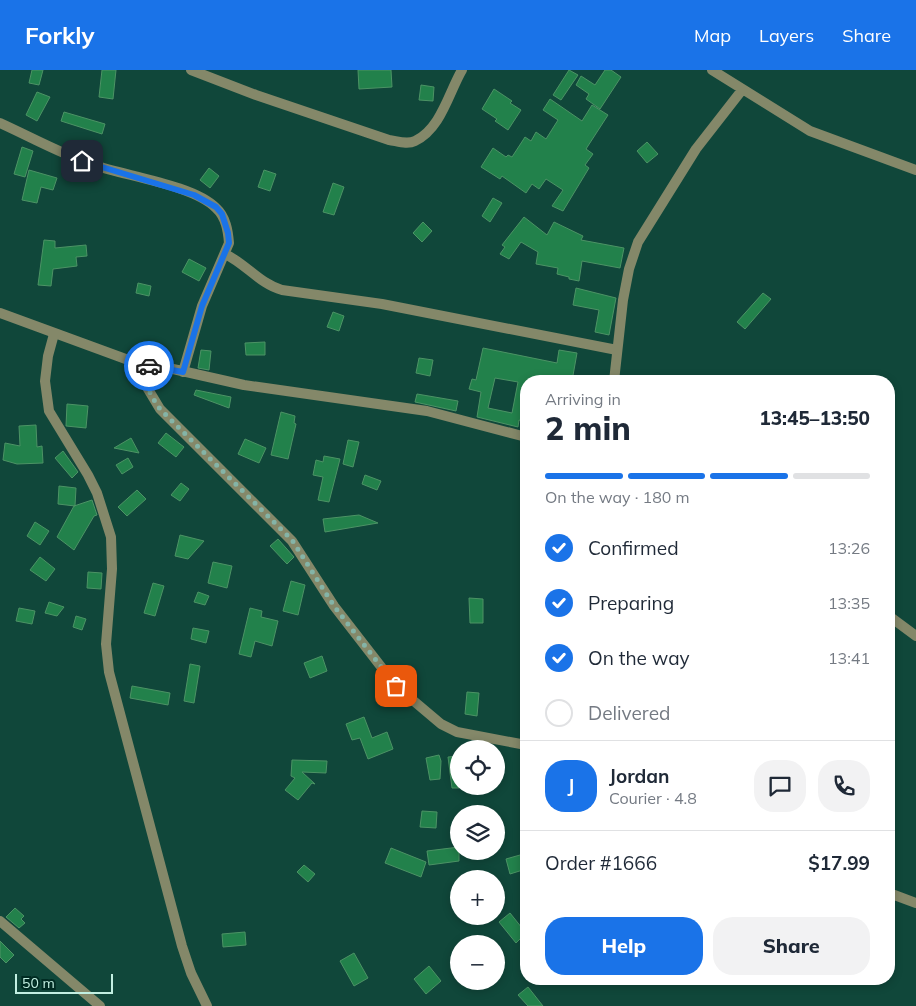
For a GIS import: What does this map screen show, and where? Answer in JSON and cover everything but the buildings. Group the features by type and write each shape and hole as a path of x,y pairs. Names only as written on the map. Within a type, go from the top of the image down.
{"street":[{"path":"191,70 278,103 389,140 406,143 415,142 432,126 447,102 462,70"},
{"path":"712,70 810,131 916,170"},
{"path":"615,375 629,269 638,242 648,223 696,150 742,90"},
{"path":"0,123 94,166 174,188 216,207 226,223 229,243 202,306 183,372"},
{"path":"225,254 245,265 271,287 282,290 382,304 617,350"},
{"path":"0,313 142,365 244,384 427,411 520,436"},
{"path":"54,334 48,356 45,381 49,412 97,493 110,537 112,569 106,644 109,672 182,946 194,982 207,1006"},
{"path":"142,365 148,390 160,409 292,540 334,606 396,686 441,724 457,732 520,744"},
{"path":"895,620 916,636"},
{"path":"895,895 916,903"},
{"path":"0,921 35,953 100,1006"}],"way so far":[{"path":"149,366 142,365 144,378 148,390 160,409 214,465 292,540 334,606 363,646 396,686"}],"route":[{"path":"82,161 194,195 216,207 226,223 229,243 207,292 197,320 189,356 183,372 149,366"}]}
